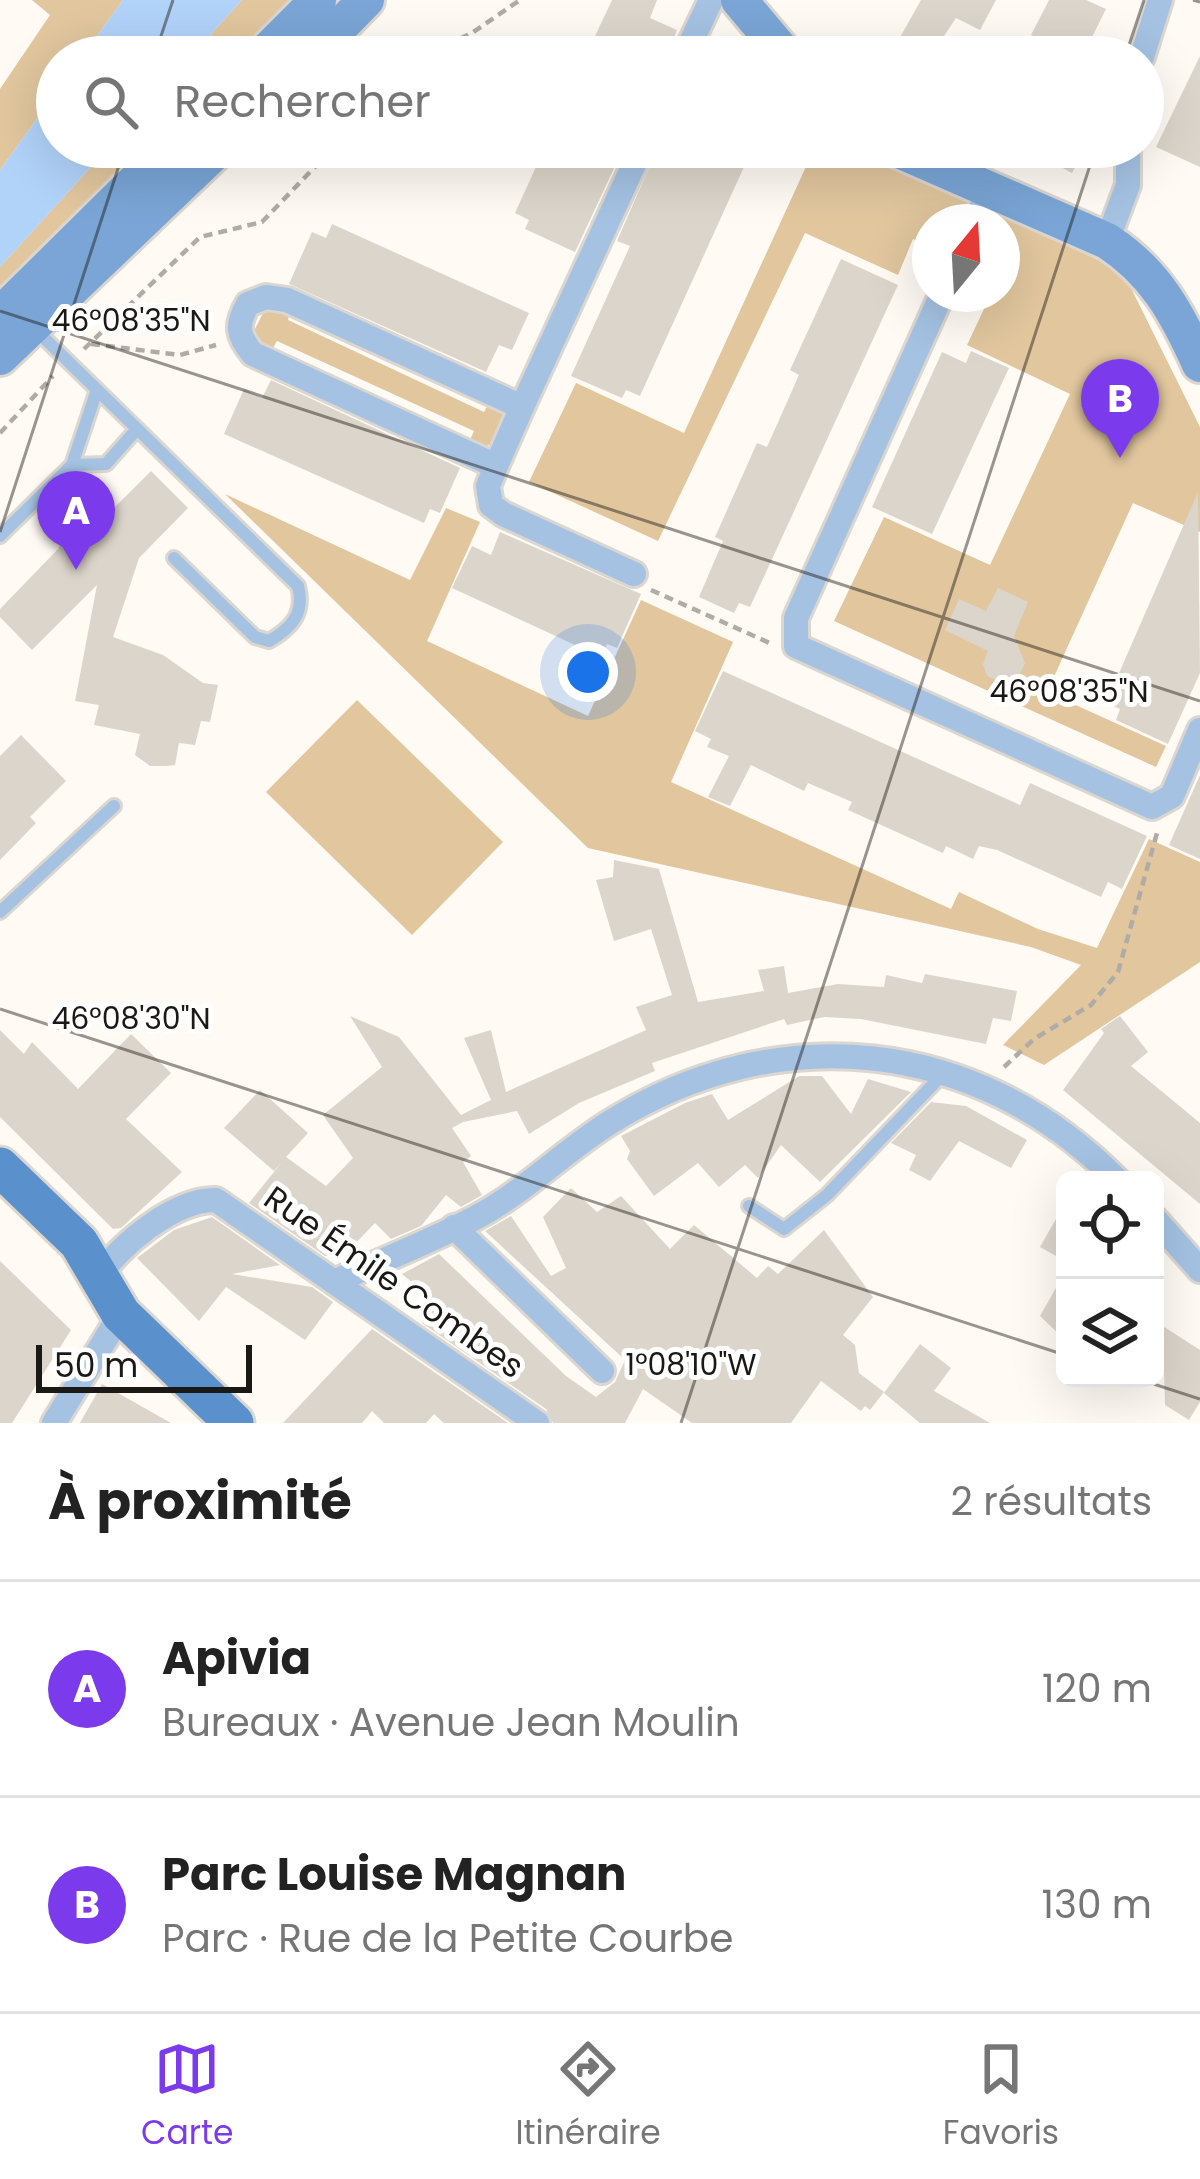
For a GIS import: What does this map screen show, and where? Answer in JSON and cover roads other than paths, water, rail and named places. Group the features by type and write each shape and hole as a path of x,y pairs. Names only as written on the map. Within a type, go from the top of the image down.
{"main road":[{"path":"282,36 319,0"},
{"path":"331,36 366,0"},
{"path":"739,0 769,36"},
{"path":"0,357 15,316 151,168"},
{"path":"15,316 195,168"},
{"path":"924,168 978,204"},
{"path":"1020,217 1107,241 1156,281 1200,364"},
{"path":"0,1167 79,1243 121,1314 234,1423"},
{"path":"0,1197 60,1256 97,1280"}],"street":[{"path":"694,36 711,0"},
{"path":"1149,36 1160,0"},
{"path":"632,168 488,486 491,505 634,574"},
{"path":"1107,241 1128,185 1128,168"},
{"path":"496,466 253,354 239,339 238,321 248,304 266,297 287,300 521,407"},
{"path":"934,312 796,618 796,646 1138,803 1164,804 1200,730"},
{"path":"334,1282 479,1216 610,1123 668,1091 798,1055 834,1052 944,1073 1002,1093 1086,1149 1108,1171"},
{"name":"Rue Émile Combes","path":"97,1280 110,1260 199,1199 232,1207 537,1423"},
{"path":"454,1228 602,1371"},
{"path":"1164,1229 1200,1270"},
{"path":"54,1423 121,1314"}],"lane":[{"path":"15,316 298,586 302,602 296,618 269,641 255,637 174,558"},
{"path":"0,536 72,465 97,390"},
{"path":"72,465 106,464 137,428"},
{"path":"0,912 115,806"},
{"path":"749,1206 784,1229 827,1195 944,1073"}],"water":[{"path":"123,0 242,0 209,36 97,36"},
{"path":"36,120 36,168 90,168 0,267 0,170"}],"place":[{"name":"Parc Louise Magnan","path":"1120,458"},
{"name":"Apivia","path":"76,570"}]}
